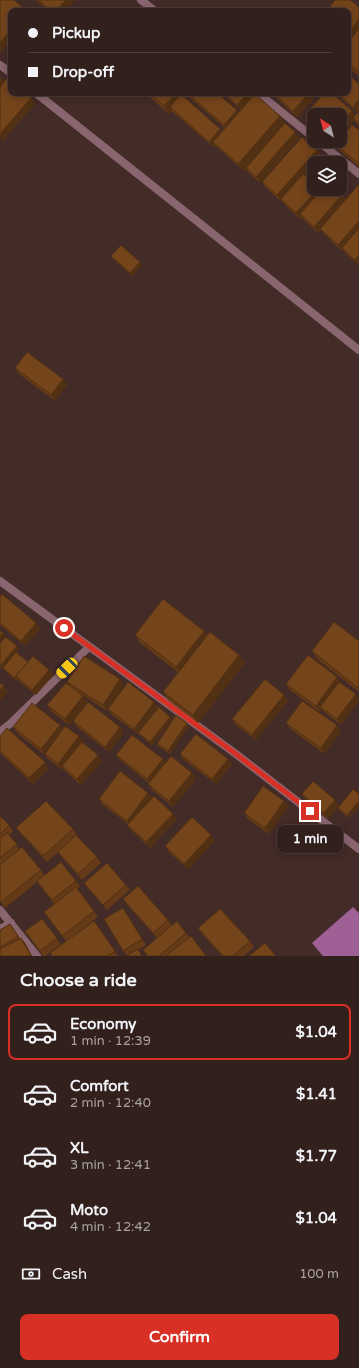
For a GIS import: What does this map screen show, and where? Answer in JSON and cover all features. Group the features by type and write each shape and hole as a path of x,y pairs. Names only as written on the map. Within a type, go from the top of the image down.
{"street":[{"path":"141,0 151,8"},
{"path":"0,64 8,71"},
{"path":"40,96 359,350"},
{"path":"262,96 307,132"},
{"path":"327,148 359,174"},
{"path":"0,581 236,754 359,849"},
{"path":"0,732 90,646"},
{"path":"0,910 37,956"},
{"path":"0,929 11,923"}],"shaded area":[{"path":"353,907 359,913 359,956 323,956 312,943"}],"building":[{"path":"0,0 14,0 23,8 8,8 8,34 0,43"},
{"path":"38,0 66,0 59,8 47,8"},
{"path":"335,0 350,0 359,7 359,19 351,30 351,8 329,8"},
{"path":"359,28 359,72 351,66 351,39"},
{"path":"351,77 359,84 359,99 353,107 340,96 351,96"},
{"path":"7,78 8,96 29,96 31,98 0,134 0,87"},
{"path":"152,96 173,96 164,106"},
{"path":"179,96 183,96 220,129 209,142 170,107"},
{"path":"190,96 221,96 237,110 224,125"},
{"path":"227,96 245,96 237,105"},
{"path":"253,96 257,96 280,116 238,164 213,142"},
{"path":"276,96 306,96 293,111"},
{"path":"321,96 335,96 352,111 347,117 347,108 311,108"},
{"path":"359,111 359,124 353,118"},
{"path":"285,123 295,132 256,177 246,168"},
{"path":"352,125 359,130 359,164 340,148 347,148 347,131"},
{"path":"302,137 307,141 307,148 315,148 317,150 312,156 307,156 307,161 277,195 262,182"},
{"path":"303,174 307,178 307,196 312,196 296,213 281,199"},
{"path":"359,184 359,221 338,245 320,229"},
{"path":"316,196 341,196 314,227 300,214"},
{"path":"359,228 359,255 355,260 342,248"},
{"path":"121,245 140,262 130,273 111,256"},
{"path":"27,352 63,379 51,395 15,368"},
{"path":"2,594 36,623 21,641 0,623 0,597"},
{"path":"163,599 204,631 176,667 135,635"},
{"path":"334,622 359,641 358,688 312,651"},
{"path":"0,630 3,633 0,637"},
{"path":"210,632 239,655 193,715 163,692"},
{"path":"6,637 17,646 0,666 0,643"},
{"path":"16,652 28,662 14,678 3,668"},
{"path":"308,655 337,677 316,706 286,684"},
{"path":"33,656 49,670 32,690 16,676"},
{"path":"84,656 120,679 103,705 67,682"},
{"path":"265,679 284,695 252,735 232,719"},
{"path":"0,682 4,686 0,691"},
{"path":"128,682 154,702 134,729 108,709"},
{"path":"339,682 356,694 337,719 320,707"},
{"path":"66,683 83,696 65,719 47,705"},
{"path":"302,701 337,725 321,748 286,723"},
{"path":"88,702 120,727 105,747 73,721"},
{"path":"32,703 60,725 41,749 13,727"},
{"path":"159,707 170,717 150,742 138,733"},
{"path":"176,715 187,723 168,751 157,744"},
{"path":"65,726 79,736 58,764 45,754"},
{"path":"7,728 45,762 29,778 0,751 0,736"},
{"path":"196,734 228,759 212,779 180,754"},
{"path":"132,735 163,759 147,779 116,755"},
{"path":"82,742 98,755 77,779 62,766"},
{"path":"171,756 192,773 169,801 148,784"},
{"path":"120,771 148,793 127,821 99,799"},
{"path":"313,781 335,800 324,813 302,794"},
{"path":"263,786 284,801 265,828 244,813"},
{"path":"353,789 359,794 359,801 347,815 338,808"},
{"path":"154,796 173,814 146,842 127,825"},
{"path":"46,801 73,829 43,856 16,828"},
{"path":"0,816 9,825 0,834"},
{"path":"192,817 211,835 184,864 165,846"},
{"path":"7,833 17,844 0,858 0,838"},
{"path":"76,835 97,857 78,874 58,852"},
{"path":"22,847 41,870 1,902 0,865"},
{"path":"61,862 76,881 52,900 37,881"},
{"path":"107,863 126,885 103,905 84,883"},
{"path":"138,886 168,920 153,933 123,899"},
{"path":"76,887 94,911 62,936 44,912"},
{"path":"123,908 142,939 123,951 104,919"},
{"path":"220,909 250,941 233,956 223,956 198,928"},
{"path":"42,919 57,938 40,951 25,931"},
{"path":"94,921 115,951 108,956 52,956 50,953"},
{"path":"177,921 186,933 159,956 148,956 143,950"},
{"path":"10,924 18,936 0,948 0,930"},
{"path":"191,936 206,956 166,956"},
{"path":"21,938 31,956 0,956 0,949"},
{"path":"265,943 276,956 249,956"},
{"path":"138,949 142,956 126,956"}],"route":[{"path":"64,628 236,754 310,811"}]}
